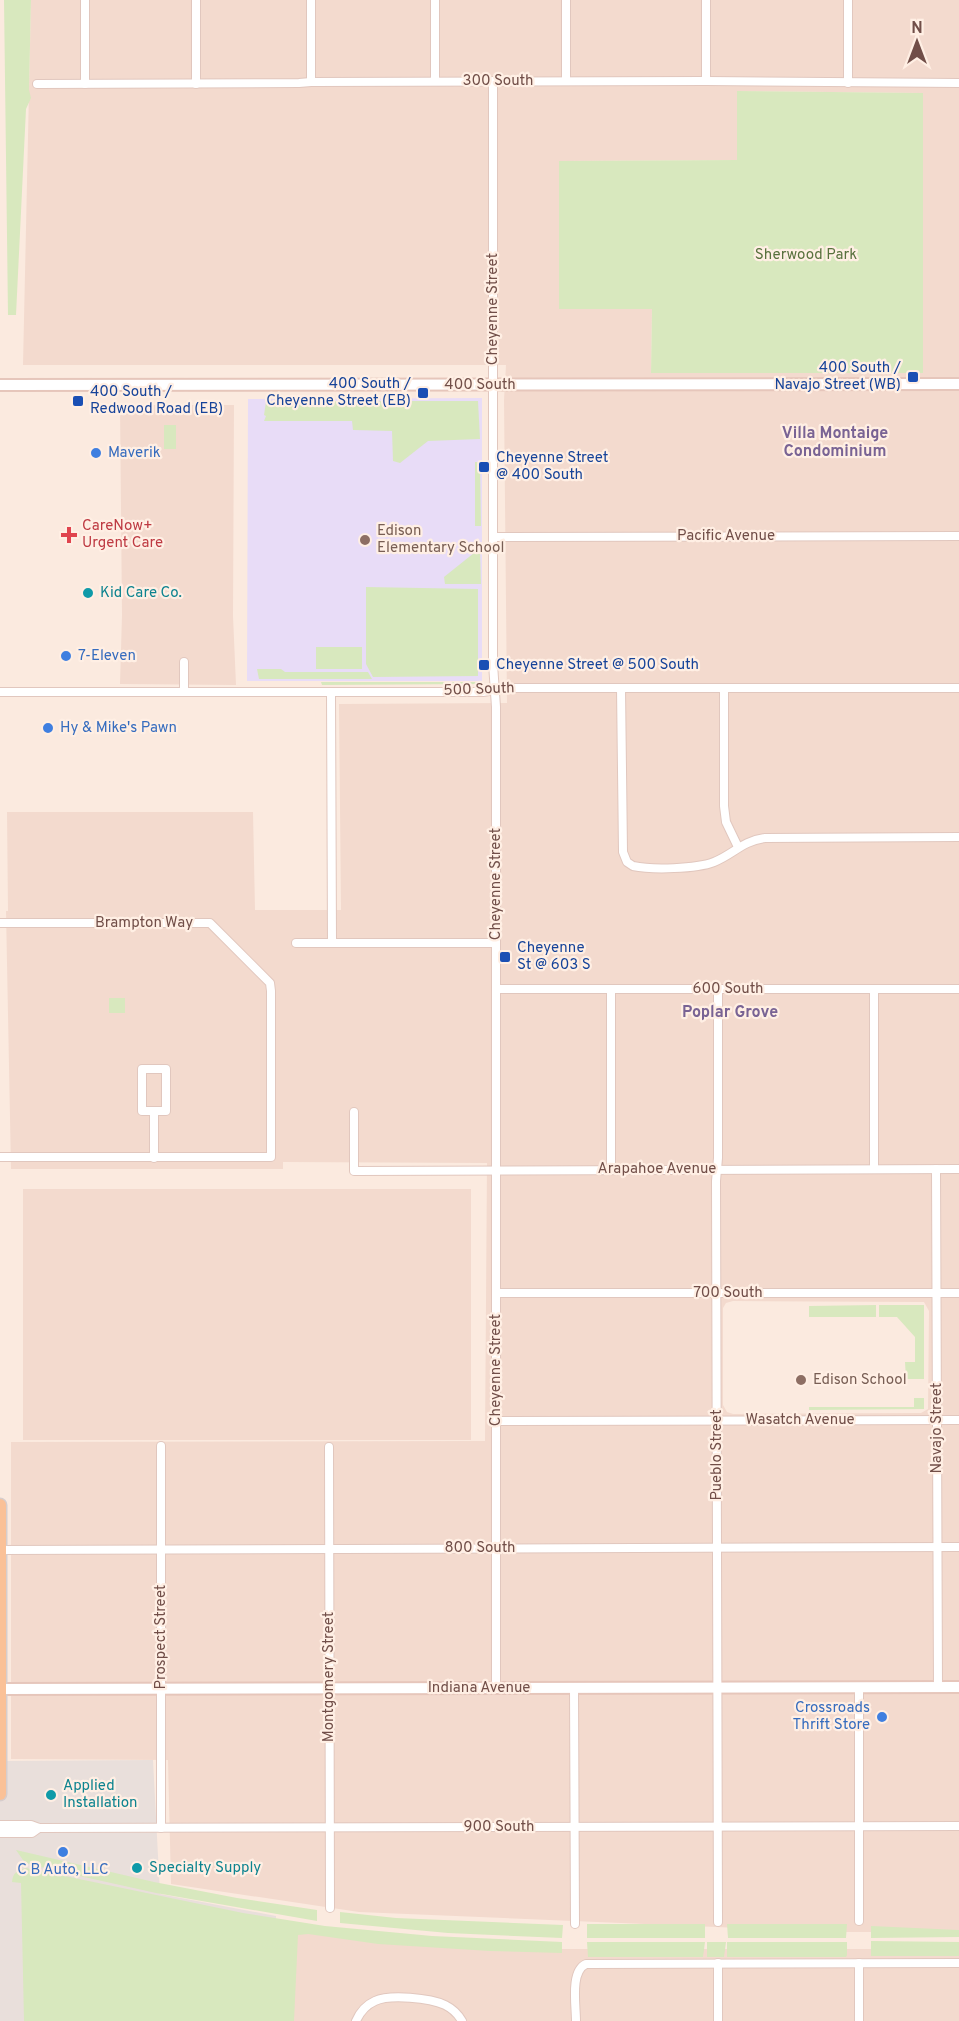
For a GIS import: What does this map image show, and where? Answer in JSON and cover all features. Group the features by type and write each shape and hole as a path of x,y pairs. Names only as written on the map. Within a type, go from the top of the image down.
{"main road":[{"path":"0,1505 0,1794"}],"street":[{"path":"85,0 85,84"},
{"path":"196,0 196,84"},
{"path":"311,0 311,82"},
{"path":"435,0 435,81"},
{"path":"566,0 566,81"},
{"path":"705,0 706,81"},
{"path":"848,0 848,83"},
{"name":"300 South","path":"38,84 435,81 959,83"},
{"name":"Cheyenne Street","path":"493,81 493,537 496,707 496,1688"},
{"name":"400 South","path":"0,385 959,384"},
{"name":"Pacific Avenue","path":"493,537 959,536"},
{"path":"184,662 184,692"},
{"name":"500 South","path":"0,692 494,691 508,688 959,688"},
{"path":"621,688 623,852 627,862 637,867 698,866 715,861 747,842 765,838 959,837"},
{"path":"724,688 724,806 726,822 738,847"},
{"path":"332,692 332,943"},
{"name":"Brampton Way","path":"0,923 210,923 270,983 270,1157 154,1158"},
{"path":"296,943 496,943"},
{"name":"600 South","path":"496,989 959,989"},
{"path":"611,989 611,1169"},
{"name":"Pueblo Street","path":"717,1922 718,989"},
{"path":"874,989 874,1169"},
{"path":"142,1069 166,1069 166,1111 154,1111 142,1111 142,1069"},
{"path":"0,1157 154,1158 154,1111"},
{"name":"Arapahoe Avenue","path":"354,1112 354,1171 959,1168"},
{"name":"Navajo Street","path":"936,1168 938,1688"},
{"name":"700 South","path":"496,1293 959,1293"},
{"name":"Wasatch Avenue","path":"496,1421 959,1420"},
{"name":"Prospect Street","path":"161,1446 161,1828"},
{"name":"Montgomery Street","path":"329,1446 330,1908"},
{"name":"800 South","path":"0,1550 959,1547"},
{"name":"Indiana Avenue","path":"0,1689 959,1687"},
{"path":"574,1688 575,1924"},
{"path":"859,1688 859,1921"},
{"name":"900 South","path":"0,1825 31,1825 39,1828 959,1826"},
{"name":"900 South","path":"0,1833 32,1833 39,1828"},
{"path":"717,1963 718,2021"},
{"path":"859,1963 859,2021"},
{"path":"576,2021 576,1978 581,1966 586,1964 959,1963"},
{"path":"356,2021 365,2008 374,2001 395,1998 437,2002 451,2008 462,2021"}],"shaded area":[{"path":"31,0 959,0 959,1932 839,1932 359,1912 171,1884 168,1760 11,1759 11,1442 485,1441 487,1163 283,1162 283,1169 11,1169 6,911 8,911 7,812 253,812 255,910 341,910 339,704 507,703 504,400 506,365 23,365","holes":["738,91 923,93 651,372 652,309 559,161 737,160","733,1301 924,1302 929,1311 928,1409 921,1413 733,1414 727,1412 723,1405 723,1308 726,1303"]},
{"name":"Edison Elementary School","path":"482,398 482,681 247,681 248,399"},
{"path":"120,405 234,405 233,616 236,685 120,684 122,615"},
{"path":"23,1189 471,1189 471,1440 23,1440"},
{"path":"153,1760 160,1894 276,1916 273,2021 0,2021 0,1761"},
{"path":"292,1932 559,1949 959,1949 959,2021 291,2021"}],"green space":[{"path":"4,0 31,0 29,90 31,98 26,109 16,315 8,315"},
{"name":"Sherwood Park","path":"737,91 923,93 923,373 651,373 652,309 559,309 559,161 737,160"},
{"path":"478,401 480,439 428,441 400,463 393,461 392,431 353,430 352,421 264,421 266,402"},
{"path":"164,425 176,425 176,449 164,449"},
{"path":"475,462 480,462 481,526 475,526"},
{"path":"479,549 481,584 445,584 444,577"},
{"path":"366,587 478,589 478,676 373,677 366,664"},
{"path":"316,647 362,647 362,669 316,669"},
{"path":"257,669 281,669 285,672 368,672 372,679 259,679"},
{"path":"321,682 476,682 477,684 322,685"},
{"path":"109,998 125,998 125,1013 109,1013"},
{"path":"876,1305 876,1317 809,1317 809,1306"},
{"path":"879,1305 924,1305 924,1379 906,1379 905,1362 915,1362 915,1337 897,1317 879,1317"},
{"path":"914,1398 924,1398 924,1409 809,1410 809,1407 914,1407"},
{"path":"16,1850 154,1882 317,1910 317,1921 156,1893 57,1871 29,1864"},
{"path":"26,1868 243,1913 325,1926 432,1936 562,1942 562,1953 378,1944 308,1934 298,1935 294,2021 24,2021 21,1883 12,1882 16,1872"},
{"path":"340,1912 396,1918 563,1925 562,1938 448,1933 340,1923"},
{"path":"587,1924 705,1924 705,1938 587,1938"},
{"path":"727,1924 847,1924 846,1938 728,1938"},
{"path":"871,1926 959,1930 959,1937 871,1938"},
{"path":"871,1941 959,1942 959,1956 871,1956"},
{"path":"587,1942 705,1942 703,1957 588,1957"},
{"path":"707,1942 726,1942 724,1957 707,1957"},
{"path":"727,1942 847,1942 847,1955 846,1957 727,1957"}],"place":[{"name":"400 South / Navajo Street (WB)","path":"913,377"},
{"name":"400 South / Cheyenne Street (EB)","path":"423,393"},
{"name":"400 South / Redwood Road (EB)","path":"78,401"},
{"name":"Maverik","path":"96,453"},
{"name":"Cheyenne Street @ 400 South","path":"484,467"},
{"name":"CareNow+ Urgent Care","path":"69,535"},
{"name":"Edison Elementary School","path":"365,540"},
{"name":"Kid Care Co.","path":"88,593"},
{"name":"7-Eleven","path":"66,656"},
{"name":"Cheyenne Street @ 500 South","path":"484,665"},
{"name":"Hy & Mike's Pawn","path":"48,728"},
{"name":"Cheyenne St @ 603 S","path":"505,957"},
{"name":"Edison School","path":"801,1380"},
{"name":"Crossroads Thrift Store","path":"882,1717"},
{"name":"Applied Installation","path":"51,1795"},
{"name":"C B Auto, LLC","path":"63,1852"},
{"name":"Specialty Supply","path":"137,1868"}],"district":[{"name":"Villa Montaige Condominium","path":"835,443"},
{"name":"Poplar Grove","path":"730,1013"}]}
